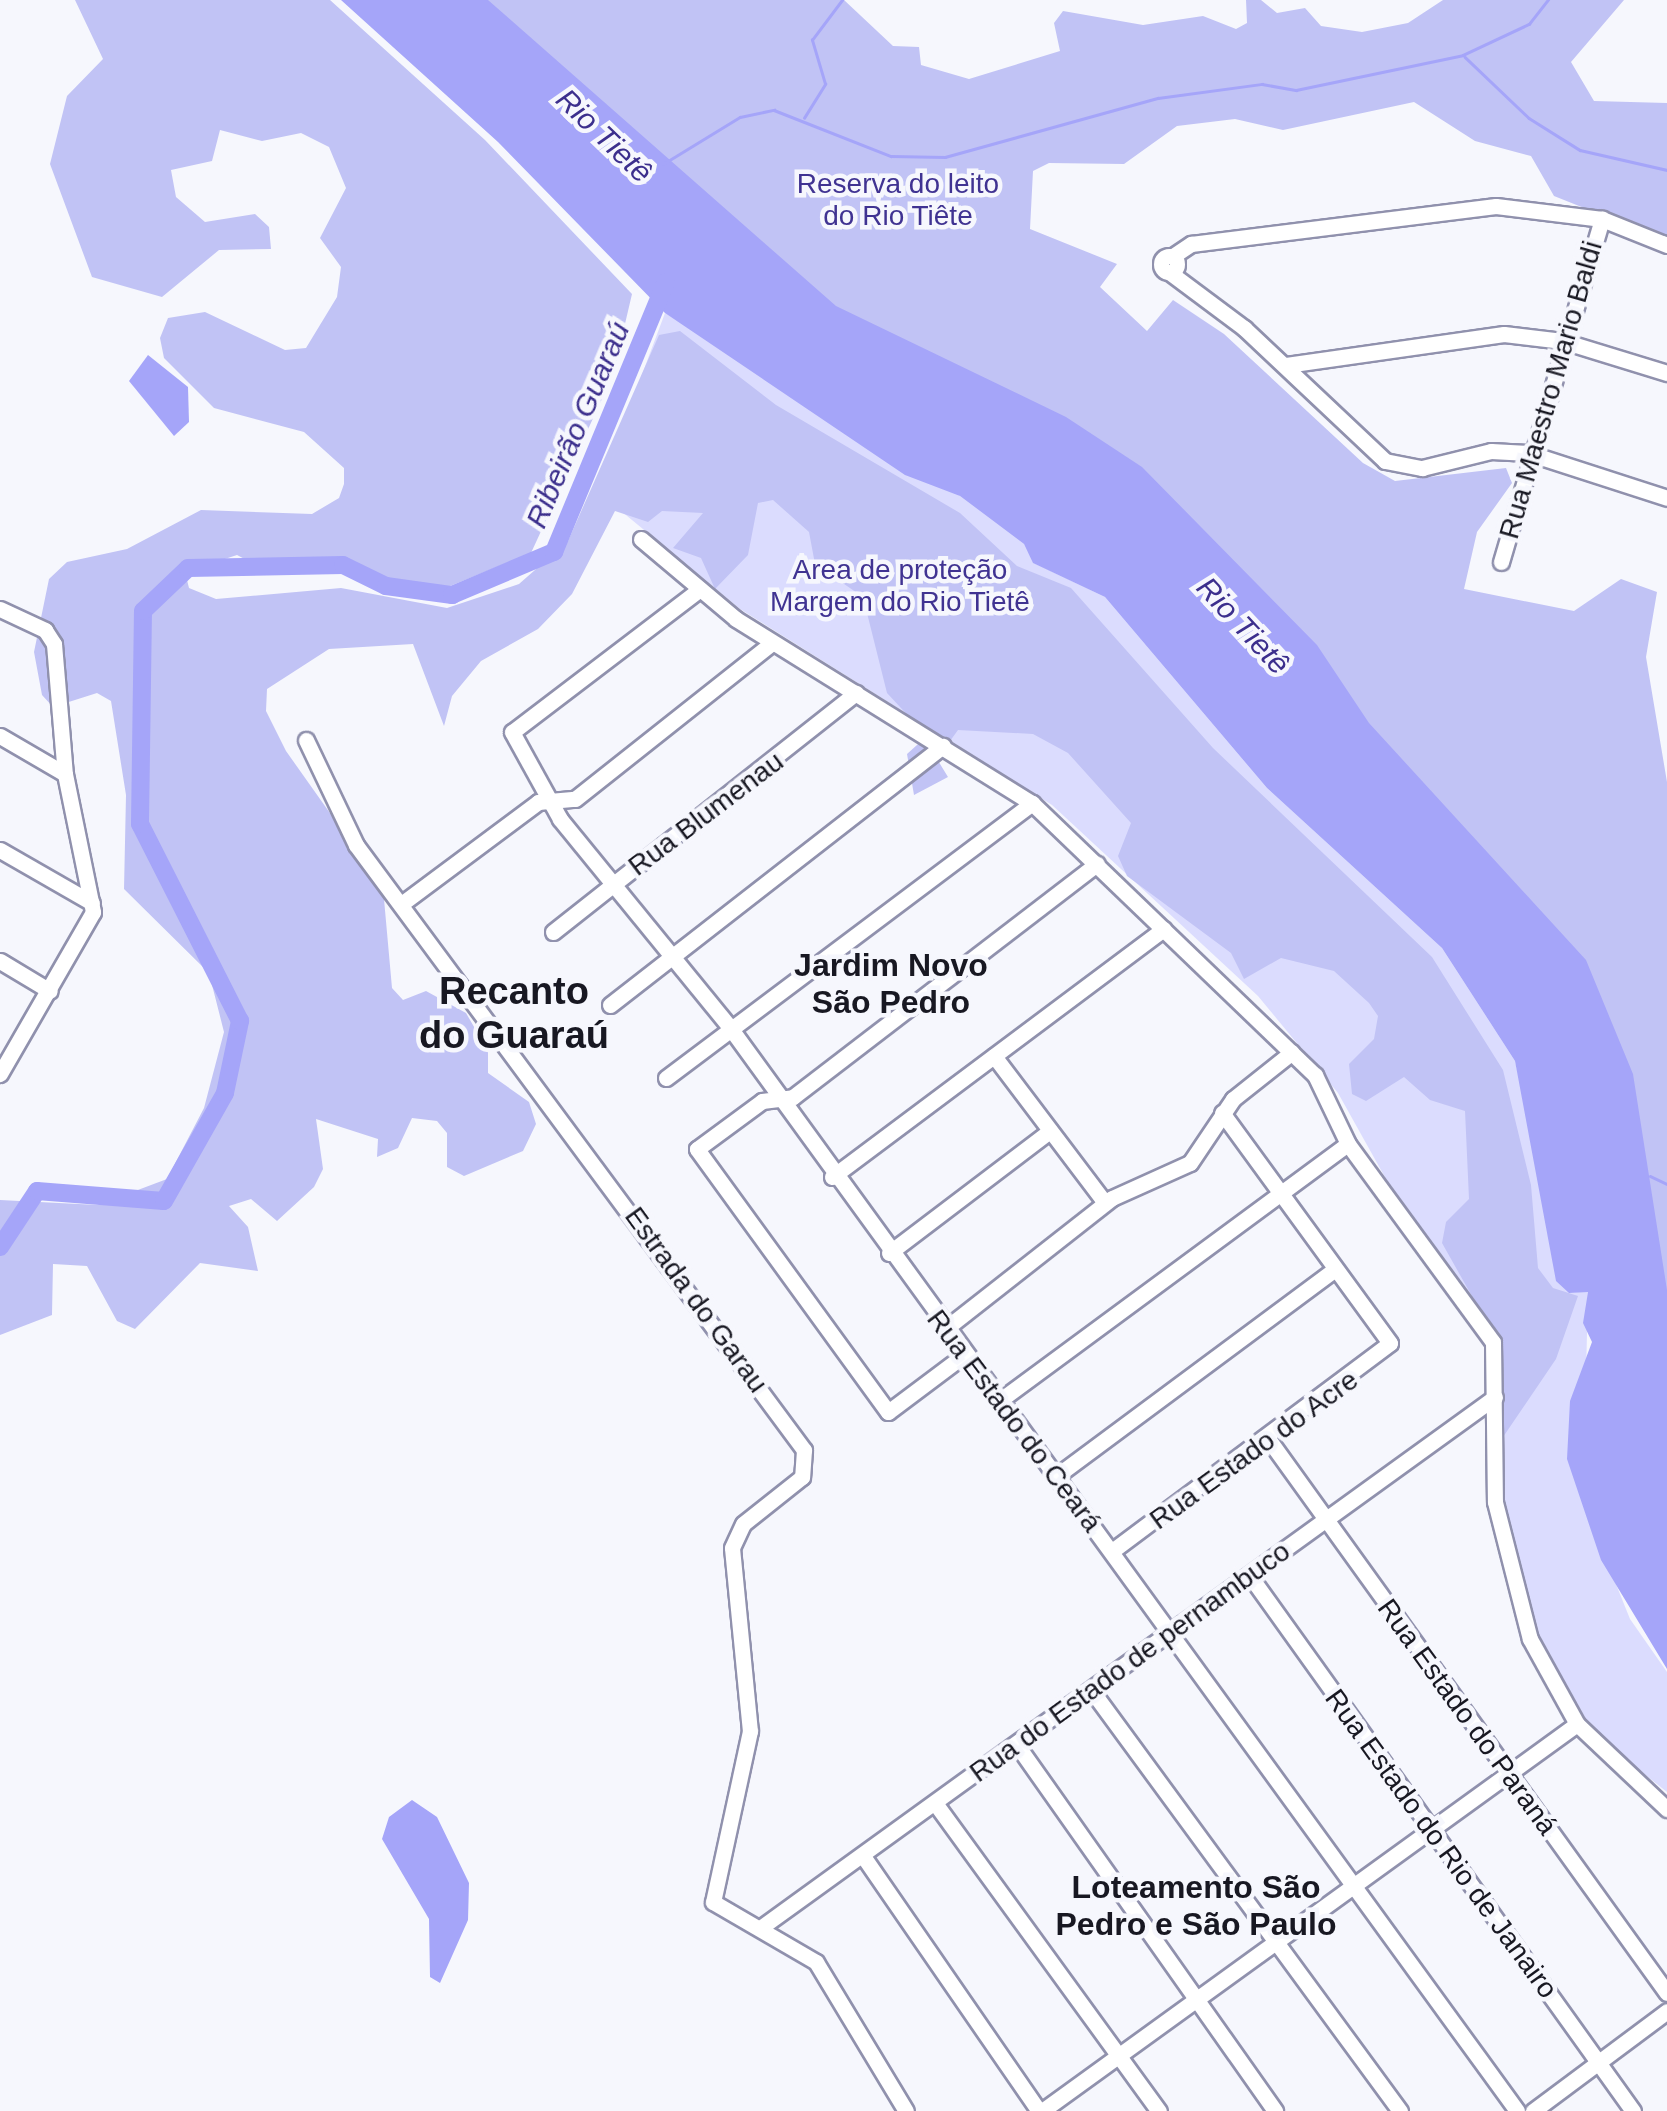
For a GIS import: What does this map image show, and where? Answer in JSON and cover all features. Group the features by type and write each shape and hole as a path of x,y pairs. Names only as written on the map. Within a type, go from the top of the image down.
{"street":[{"path":"1667,245 1602,219 1496,206 1430,209 1192,244 1171,264 1385,461 1422,468 1491,451 1528,453 1667,498"},
{"name":"Rua Maestro Mario Baldi","path":"1502,562 1528,453 1602,219"},
{"path":"1286,366 1427,339 1563,341 1667,373"},
{"path":"641,539 772,643 1032,802 1315,1075 1348,1144 1486,1326 1496,1397 1495,1502 1506,1576 1578,1724 1667,1809"},
{"name":"Rua Estado do Ceará","path":"700,589 512,732 552,800 614,885 731,1030 832,1177 1112,1552 1517,2111"},
{"path":"0,609 45,630 54,644 66,774 92,902 50,990 0,1073"},
{"path":"404,902 552,800 575,800 772,643"},
{"name":"Rua Blumenau","path":"553,932 856,693"},
{"path":"0,736 66,774"},
{"name":"Estrada do Garau","path":"306,740 356,844 404,902 804,1450 802,1477 743,1524 732,1548 750,1731 714,1893 720,1912 763,1926"},
{"path":"610,1004 944,746"},
{"path":"666,1078 1032,802"},
{"path":"0,850 92,902"},
{"path":"964,1355 888,1412 697,1149 778,1099 793,1097 1098,864"},
{"path":"832,1177 1164,929"},
{"path":"0,961 50,990"},
{"path":"945,1329 1106,1203 1190,1163 1222,1113 1292,1052"},
{"path":"994,1056 1106,1203"},
{"path":"1054,1477 1335,1269 1222,1113"},
{"path":"889,1253 1050,1131"},
{"path":"999,1401 1348,1144"},
{"name":"Rua Estado do Acre","path":"1112,1552 1269,1440 1390,1343 1335,1269"},
{"name":"Rua do Estado de pernambuco","path":"763,1926 1496,1397"},
{"name":"Rua Estado do Paraná","path":"1269,1440 1324,1522 1667,1994"},
{"name":"Rua Estado do Rio de Janairo","path":"1250,1576 1633,2111"},
{"path":"1092,1690 1400,2111"},
{"path":"863,1856 1041,2111 1350,1884 1578,1724"},
{"path":"1017,1744 1275,2111"},
{"path":"934,1803 1160,2111"},
{"path":"763,1926 816,1962 906,2111"},
{"path":"1533,2111 1667,2011"}],"green space":[{"path":"75,0 330,0 485,140 632,294 613,375 531,553 433,593 338,561 275,575 237,555 185,572 189,588 216,599 341,588 447,608 519,584 568,541 659,335 680,331 776,405 960,513 1017,566 1071,588 1213,748 1432,957 1503,1070 1531,1185 1538,1268 1553,1288 1578,1296 1556,1359 1501,1440 1485,1442 1490,1342 1482,1314 1442,1243 1446,1222 1469,1199 1465,1111 1430,1100 1404,1077 1366,1101 1352,1094 1349,1064 1374,1039 1378,1016 1369,1003 1334,971 1281,958 1244,979 1231,953 1127,876 1118,856 1131,823 1068,753 1033,734 958,730 937,759 948,777 914,795 907,754 927,736 887,693 863,597 815,564 809,532 773,500 758,503 748,555 715,589 701,558 673,548 703,513 662,511 648,522 615,511 572,594 538,629 481,661 452,696 444,726 413,644 329,649 267,689 266,711 286,751 383,888 392,988 403,1000 426,991 466,1013 488,1051 488,1073 529,1102 536,1124 523,1151 464,1176 447,1167 447,1133 437,1121 412,1118 398,1148 377,1157 378,1139 316,1119 323,1169 314,1187 277,1221 251,1199 229,1206 248,1227 258,1271 200,1263 135,1329 117,1321 87,1266 53,1264 52,1315 0,1335 0,1200 98,1205 167,1179 204,1108 224,1032 209,973 124,889 126,795 111,701 97,693 53,707 42,695 34,652 49,579 67,562 127,549 201,510 312,514 339,498 344,484 344,468 304,432 214,408 164,358 160,338 168,318 205,312 285,350 306,348 337,297 341,267 320,238 346,188 329,147 301,133 262,141 220,130 212,161 171,170 176,197 205,222 255,214 269,227 271,249 219,250 162,297 92,277 50,164 67,96 103,59"},
{"name":"Reserva do leito do Rio Tiête","path":"480,0 844,0 893,46 919,47 921,65 969,79 1060,51 1054,23 1063,11 1143,25 1203,16 1236,29 1247,23 1246,0 1261,0 1277,13 1305,8 1321,26 1362,32 1408,23 1443,0 1624,0 1571,62 1594,101 1667,103 1667,241 1554,196 1531,156 1475,141 1414,102 1283,130 1235,119 1177,126 1124,164 1049,163 1033,171 1030,229 1117,264 1100,287 1147,331 1173,300 1224,334 1363,463 1395,481 1506,468 1512,483 1477,532 1464,589 1574,611 1621,579 1657,592 1646,657 1667,782 1667,1413 1619,1097 858,337"},
{"name":"Area de proteção Margem do Rio Tietê","path":"665,313 960,496 1024,544 1034,563 1105,597 1267,788 1442,948 1515,1061 1569,1293 1588,1291 1583,1502 1630,1619 1667,1672 1667,1792 1596,1736 1535,1635 1503,1502 1495,1331 1386,1179 1338,1093 1258,996 1052,805 740,609 598,492"}],"water":[{"name":"Rio Tietê","path":"341,0 488,0 836,306 1066,417 1142,467 1317,645 1369,723 1586,960 1633,1074 1667,1290 1667,1669 1601,1560 1567,1459 1570,1401 1592,1342 1583,1323 1588,1292 1569,1293 1556,1281 1515,1061 1442,948 1267,788 1105,597 1033,563 1024,544 960,496 905,475 665,313 498,142"},
{"path":"148,355 188,387 189,422 174,436 129,381"},
{"path":"412,1800 437,1817 469,1883 468,1920 440,1983 430,1977 429,1919 382,1839 389,1817"}],"waterway":[{"path":"804,118 825,84 812,40 842,0"},
{"name":"Rio Tietê","path":"663,164 740,117 774,110 891,156 945,157 1158,98 1262,84 1296,90 1463,55 1529,24 1548,0"},
{"path":"1465,57 1529,118 1580,150 1667,170"},
{"name":"Ribeirão Guaraú","path":"0,1247 37,1191 164,1201 225,1093 240,1021 140,824 143,611 188,568 343,565 386,586 452,595 554,552 666,282"},
{"path":"1650,1176 1667,1184"}],"district":[{"name":"Jardim Novo São Pedro","path":"891,984"},
{"name":"Recanto do Guaraú","path":"514,1014"},
{"name":"Loteamento São Pedro e São Paulo","path":"1196,1906"}]}
